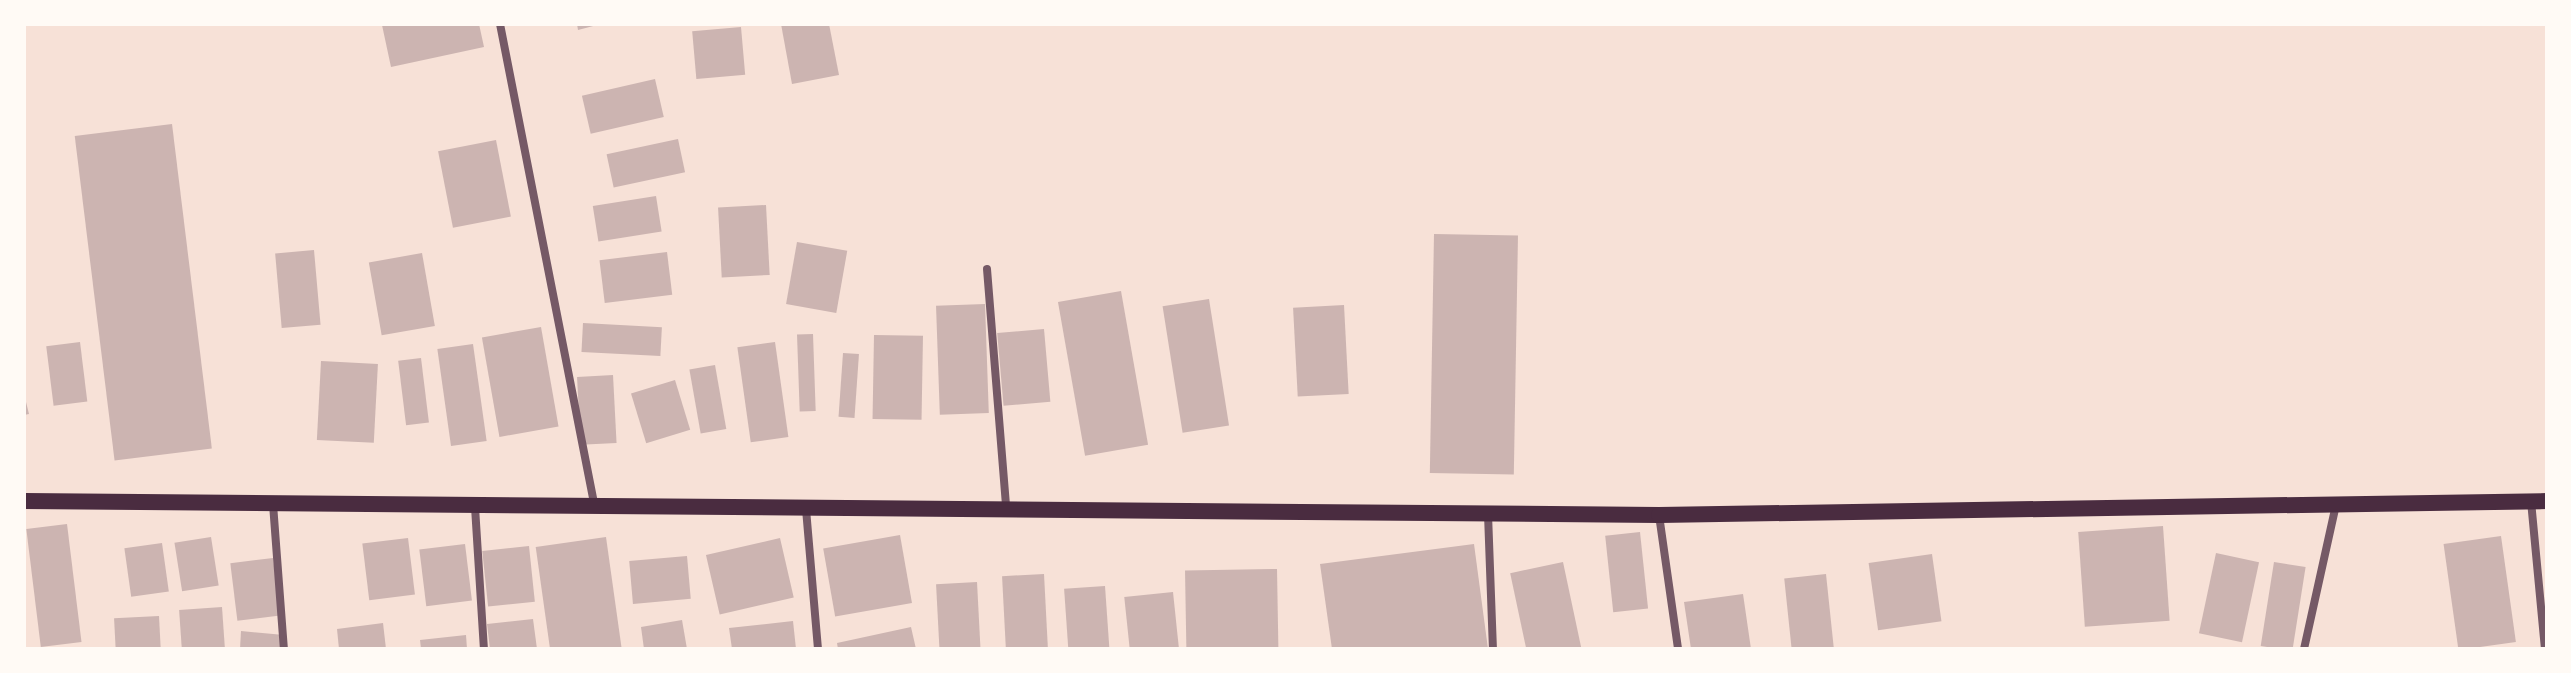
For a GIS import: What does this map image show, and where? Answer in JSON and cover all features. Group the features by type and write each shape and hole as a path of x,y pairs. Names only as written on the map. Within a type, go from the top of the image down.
{"main road":[{"path":"24,501 806,509 1006,505 1659,515 2539,501"}],"street":[{"path":"500,24 595,506"},
{"path":"987,269 1006,505"},
{"path":"2539,501 2545,649"},
{"path":"273,504 284,649"},
{"path":"2304,649 2336,505"},
{"path":"475,507 484,649"},
{"path":"806,509 818,649"},
{"path":"1487,513 1493,649"},
{"path":"1659,515 1678,649"}],"building":[{"path":"479,24 484,47 391,67 382,25"},
{"path":"577,24 597,24 597,25 578,30"},
{"path":"781,24 829,24 839,75 792,84"},
{"path":"741,27 745,75 696,79 692,31"},
{"path":"655,79 664,117 591,134 582,96"},
{"path":"172,124 212,449 115,461 75,136"},
{"path":"678,139 685,172 614,187 607,154"},
{"path":"496,140 511,217 453,228 438,151"},
{"path":"656,196 662,232 598,242 593,206"},
{"path":"766,205 770,275 722,277 718,208"},
{"path":"1434,234 1518,235 1514,474 1430,473"},
{"path":"797,242 847,251 836,313 786,304"},
{"path":"314,250 321,325 282,328 275,253"},
{"path":"667,252 672,295 605,303 600,260"},
{"path":"422,253 435,326 382,335 369,262"},
{"path":"1121,291 1148,445 1085,456 1058,302"},
{"path":"1209,299 1229,425 1183,433 1163,306"},
{"path":"985,304 989,413 940,415 936,306"},
{"path":"1344,305 1349,394 1298,397 1293,308"},
{"path":"583,323 662,327 660,356 581,352"},
{"path":"541,327 559,426 499,437 482,337"},
{"path":"1044,329 1050,402 1004,406 997,333"},
{"path":"813,334 816,411 800,412 797,335"},
{"path":"874,335 923,336 922,420 873,419"},
{"path":"80,342 87,402 54,406 46,346"},
{"path":"775,342 788,437 751,442 737,347"},
{"path":"473,344 487,441 451,446 437,349"},
{"path":"843,353 859,354 854,418 839,417"},
{"path":"421,358 429,423 406,425 398,361"},
{"path":"321,361 378,364 374,443 317,440"},
{"path":"715,365 726,429 701,434 689,370"},
{"path":"613,375 617,443 581,445 577,377"},
{"path":"675,380 690,430 646,443 631,393"},
{"path":"24,394 29,414 24,415"},
{"path":"67,524 82,642 41,647 26,529"},
{"path":"2163,526 2170,621 2085,627 2078,532"},
{"path":"1640,532 1648,609 1613,612 1605,536"},
{"path":"900,535 912,603 835,616 823,549"},
{"path":"2501,536 2516,642 2458,649 2444,544"},
{"path":"211,537 219,585 182,591 174,543"},
{"path":"606,537 622,649 550,649 536,547"},
{"path":"408,538 415,595 369,600 362,544"},
{"path":"780,538 794,597 720,615 706,555"},
{"path":"162,543 169,592 131,597 124,548"},
{"path":"465,544 472,601 426,606 419,550"},
{"path":"1474,544 1488,649 1332,649 1320,564"},
{"path":"529,546 535,602 488,607 482,551"},
{"path":"2216,553 2259,562 2242,642 2199,633"},
{"path":"1932,554 1941,621 1878,630 1869,563"},
{"path":"687,556 691,599 633,604 629,561"},
{"path":"273,558 280,616 237,621 230,563"},
{"path":"1563,562 1581,649 1526,649 1510,573"},
{"path":"2274,562 2306,567 2293,649 2261,646"},
{"path":"1277,569 1278,649 1186,649 1185,571"},
{"path":"1044,574 1048,649 1006,649 1002,576"},
{"path":"1826,574 1834,649 1792,649 1784,578"},
{"path":"977,582 981,649 939,649 936,584"},
{"path":"1105,586 1109,649 1068,649 1064,589"},
{"path":"1173,592 1179,649 1130,649 1124,597"},
{"path":"1743,594 1751,649 1691,649 1684,602"},
{"path":"222,607 225,649 182,649 179,610"},
{"path":"159,616 161,649 116,649 114,618"},
{"path":"533,619 537,649 490,649 487,624"},
{"path":"682,620 687,649 644,649 641,627"},
{"path":"793,621 796,649 732,649 729,628"},
{"path":"383,623 386,649 339,649 337,629"},
{"path":"911,627 916,649 838,649 837,643"},
{"path":"241,631 284,635 283,649 240,649"},
{"path":"466,635 467,649 421,649 420,640"}]}
